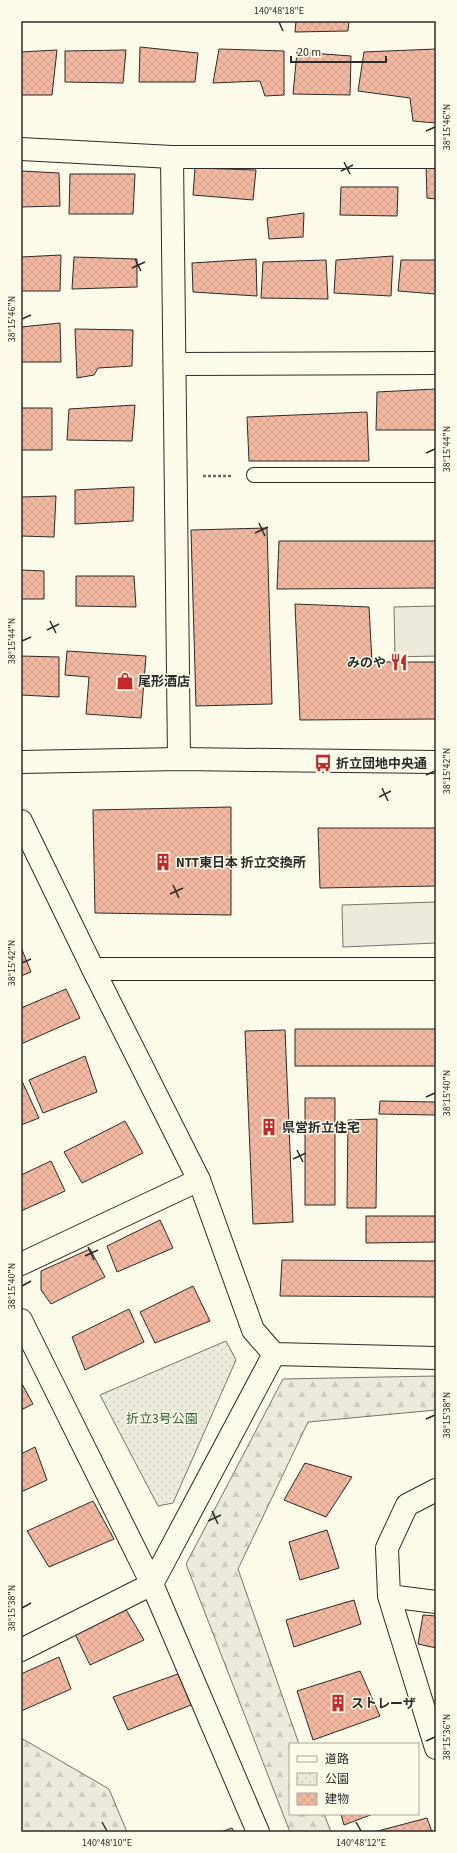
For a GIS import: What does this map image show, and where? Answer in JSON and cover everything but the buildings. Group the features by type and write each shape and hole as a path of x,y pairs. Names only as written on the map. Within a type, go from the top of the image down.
{"street":[{"path":"21,149 172,157 436,156"},
{"path":"172,157 179,759"},
{"path":"175,364 436,362"},
{"path":"21,762 179,759 436,762"},
{"path":"21,821 92,969 199,1180 252,1330 274,1354 436,1358"},
{"path":"92,969 436,969"},
{"path":"21,1264 199,1180"},
{"path":"21,1320 152,1584 258,1832"},
{"path":"21,1650 152,1584 274,1354"},
{"path":"436,1490 407,1506 387,1548 389,1596 436,1748"},
{"path":"389,1596 436,1602"}],"lane":[{"path":"254,475 436,475"}],"path":[{"path":"176,477 254,475"}],"green space":[{"name":"折立3号公園","path":"226,1341 236,1360 173,1503 158,1506 100,1395"},
{"path":"436,1376 436,1410 308,1422 238,1569 299,1743 289,1743 289,1815 324,1815 331,1832 290,1832 186,1564 283,1379"},
{"path":"21,1738 109,1789 127,1832 21,1832"}],"shaded area":[{"path":"436,606 436,656 395,657 394,607"},
{"path":"436,902 436,943 343,947 342,905"}],"place":[{"name":"みのや","path":"399,662"},
{"name":"尾形酒店","path":"125,681"},
{"name":"折立団地中央通","path":"323,763"},
{"name":"NTT東日本 折立交換所","path":"163,862"},
{"name":"県営折立住宅","path":"269,1127"},
{"name":"ストレーザ","path":"338,1703"}]}
